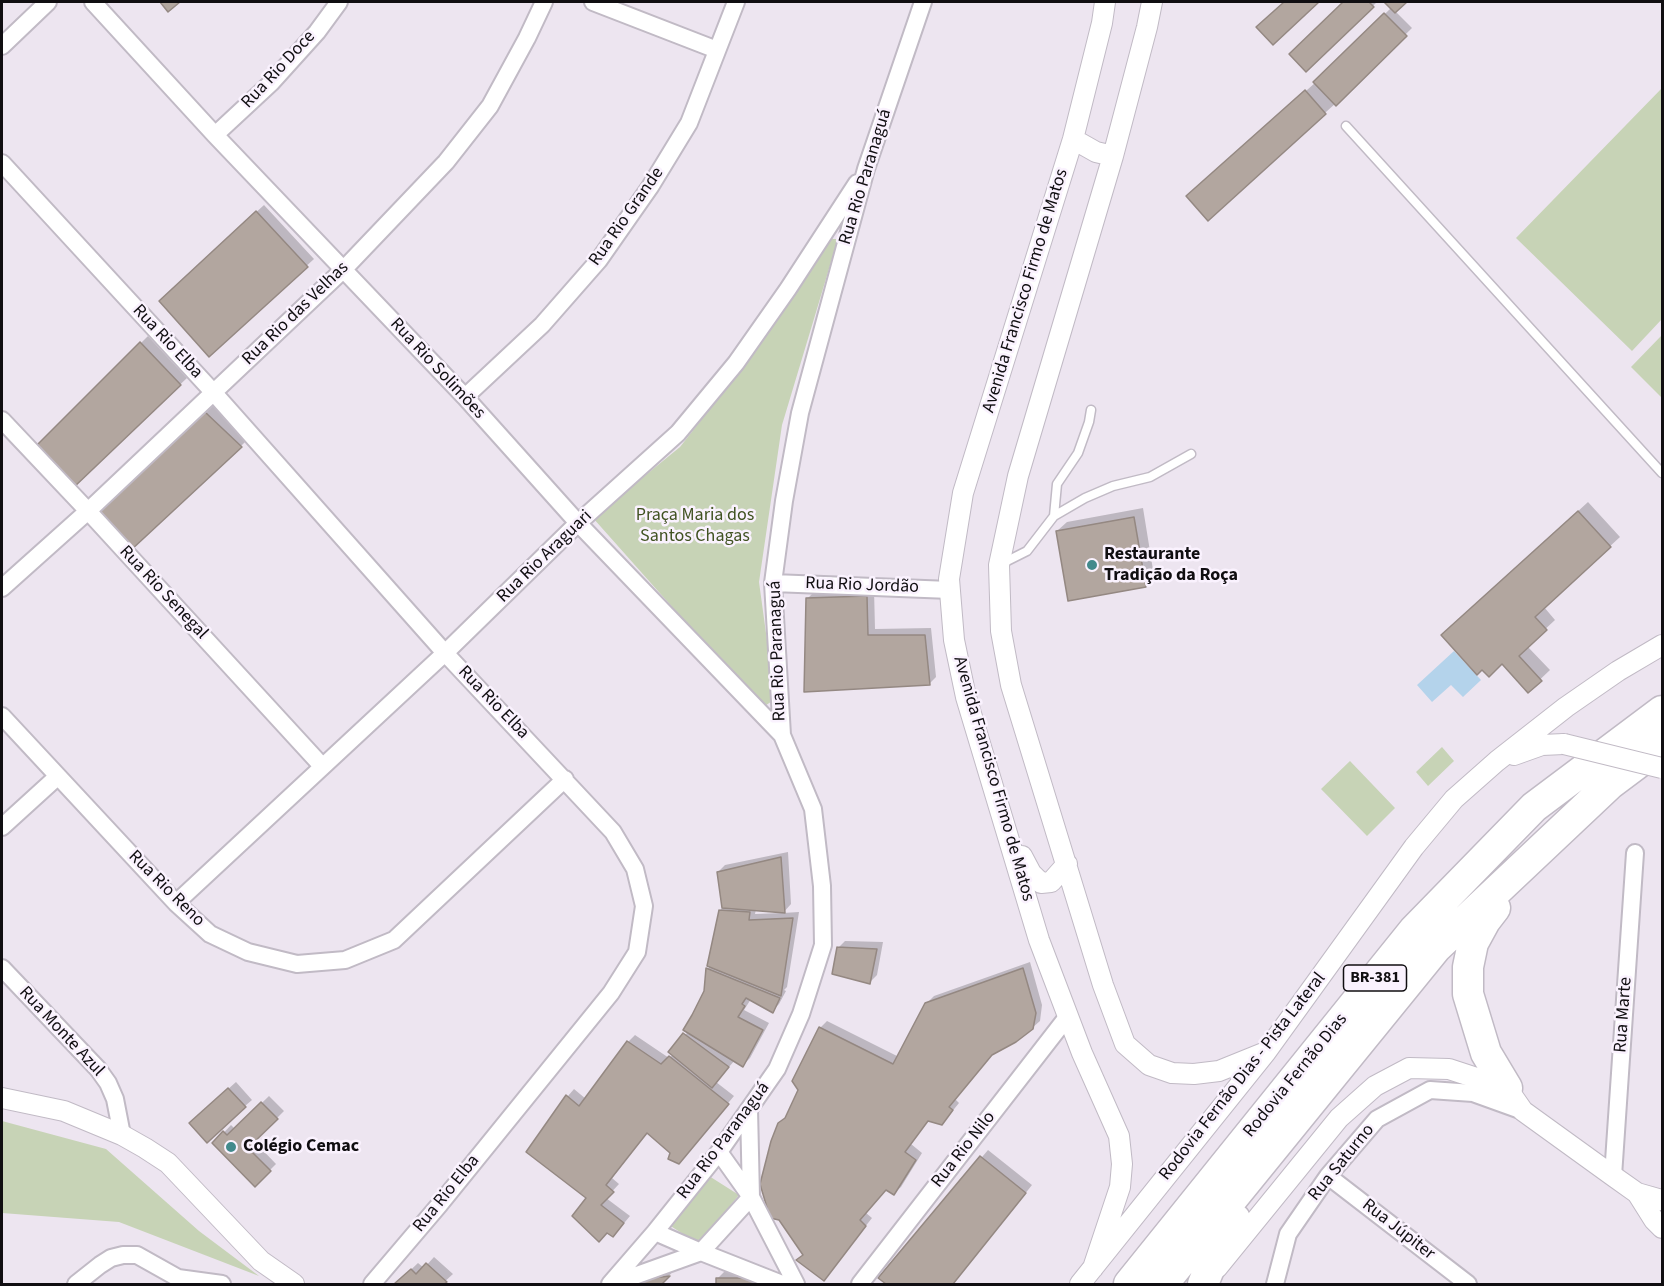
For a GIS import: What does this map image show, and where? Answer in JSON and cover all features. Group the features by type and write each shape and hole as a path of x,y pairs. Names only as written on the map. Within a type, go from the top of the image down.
{"highway":[{"name":"Rodovia Fernão Dias","path":"1129,1284 1414,930 1534,807 1662,711"},
{"name":"Rodovia Fernão Dias","path":"1163,1284 1436,948 1610,784 1662,745"},
{"path":"1515,1099 1486,1053 1468,994 1468,967 1473,943 1499,902 1604,796 1610,784"},
{"path":"1203,1284 1222,1237 1315,1108 1327,1083"}],"street":[{"path":"2,46 48,2"},
{"name":"Rua Rio Solimões","path":"93,2 215,135 465,397 578,523 782,735"},
{"name":"Rua Rio Doce","path":"215,135 271,83 339,2"},
{"name":"Rua Rio das Velhas","path":"2,588 88,511 344,270 446,162 490,105 544,2"},
{"path":"593,2 717,50"},
{"name":"Rua Rio Grande","path":"465,397 542,325 599,260 650,187 689,123 736,2"},
{"name":"Rua Rio Paranaguá","path":"610,1284 719,1152 777,1069 801,1014 823,945 822,886 813,809 782,735 773,583 784,501 800,413 866,169 923,2"},
{"name":"Avenida Francisco Firmo de Matos","path":"1094,1268 1120,1187 1122,1164 1119,1136 1082,1053 1039,940 966,697 954,640 949,579 963,493 1073,139 1102,23 1105,2"},
{"path":"1152,2 1113,156 1018,476 999,565 1001,631 1011,685 1103,985 1125,1044 1149,1065 1172,1073 1194,1074 1219,1071 1266,1052"},
{"path":"1073,139 1096,152 1113,156"},
{"name":"Rua Rio Elba","path":"2,163 214,393 446,653 614,832 635,869 644,906 637,952 611,993 372,1284"},
{"name":"Rua Rio Araguari","path":"176,903 446,653 578,523 678,433 736,363 788,289 866,169"},
{"name":"Rua Rio Senegal","path":"2,420 322,766"},
{"name":"Rua Rio Jordão","path":"773,583 950,590"},
{"name":"BR-381","path":"1497,761 1566,707 1618,671 1662,645"},
{"name":"Rua Rio Reno","path":"2,716 176,903 210,934 248,952 297,964 345,960 394,940 565,779"},
{"path":"1497,761 1542,745 1564,744 1662,768"},
{"name":"Rodovia Fernão Dias - Pista Lateral","path":"1080,1284 1266,1052 1414,847 1454,799 1497,761"},
{"path":"2,827 57,777"},
{"path":"1004,821 1031,873 1041,883 1051,882 1067,864"},
{"name":"Rua Marte","path":"1613,1176 1635,853"},
{"name":"Rua Monte Azul","path":"2,968 98,1069 115,1099 122,1135"},
{"name":"Rua Rio Nilo","path":"860,1284 1068,1016"},
{"path":"1203,1284 1339,1118 1375,1086 1409,1068 1449,1069 1515,1099 1637,1193 1660,1220"},
{"name":"Rua Saturno","path":"1275,1284 1288,1234 1328,1176 1377,1119 1430,1090 1515,1099"},
{"path":"2,1098 64,1111 122,1135 168,1162 261,1262 294,1284"},
{"path":"610,1284 701,1252 751,1197 749,1109"},
{"path":"719,1152 751,1197 796,1284"},
{"name":"Rua Júpiter","path":"1328,1176 1468,1284"},
{"path":"1637,1193 1662,1200"},
{"path":"655,1232 782,1284"},
{"path":"76,1284 100,1264 123,1255 136,1255 181,1281 222,1284"},
{"path":"261,1262 268,1284"}],"lane":[{"path":"1346,126 1662,473"},
{"path":"1054,516 1057,484 1078,453 1089,423 1091,410"},
{"path":"999,565 1028,551 1054,516 1085,498 1113,486 1150,477 1191,454"}],"green space":[{"path":"1662,88 1662,319 1632,351 1516,238"},
{"name":"Praça Maria dos Santos Chagas","path":"826,239 838,239 782,425 759,582 775,699 762,708 593,518 680,447 749,359"},
{"path":"1662,335 1662,398 1631,367"},
{"path":"1442,747 1454,761 1428,786 1416,772"},
{"path":"1350,761 1395,808 1367,836 1321,789"},
{"path":"2,1121 106,1149 199,1231 259,1276 119,1222 2,1213"},
{"path":"709,1176 739,1195 699,1244 669,1225"}],"water":[{"path":"1454,651 1481,680 1463,697 1451,685 1432,702 1417,685"}],"building":[{"path":"160,2 180,2 168,12"},
{"path":"1284,2 1319,2 1273,45 1256,27"},
{"path":"1343,2 1369,2 1374,7 1306,72 1289,54"},
{"path":"1384,2 1407,2 1395,13"},
{"path":"1384,13 1407,36 1336,106 1313,82"},
{"path":"1305,90 1326,114 1208,221 1186,196"},
{"path":"256,211 308,267 209,357 159,301"},
{"path":"140,342 181,385 72,489 36,446"},
{"path":"205,412 242,447 130,551 99,513"},
{"path":"1578,511 1611,547 1535,617 1547,630 1519,656 1542,681 1528,693 1502,664 1489,677 1482,670 1477,675 1441,635"},
{"path":"1134,517 1146,587 1068,601 1056,531"},
{"path":"867,596 868,635 925,635 930,685 804,692 806,598"},
{"path":"781,857 785,913 722,908 717,872"},
{"path":"719,910 750,912 749,920 793,918 781,996 707,966"},
{"path":"837,947 877,949 870,984 832,974"},
{"path":"706,968 780,998 773,1013 746,998 742,1004 745,1006 738,1017 763,1030 743,1067 683,1030 704,991"},
{"path":"1023,968 1036,1013 1033,1029 1016,1042 992,1055 949,1107 953,1110 942,1125 928,1121 905,1152 916,1160 894,1195 886,1190 860,1220 866,1226 824,1281 796,1260 803,1255 779,1220 770,1218 760,1184 778,1123 785,1118 798,1090 792,1081 819,1027 893,1064 925,1003"},
{"path":"683,1033 729,1067 712,1088 668,1052"},
{"path":"627,1041 661,1064 669,1056 729,1104 679,1164 668,1159 670,1153 647,1133 606,1185 614,1192 601,1205 624,1223 613,1237 607,1233 599,1242 572,1216 586,1198 526,1152 566,1095 579,1106"},
{"path":"228,1088 246,1107 207,1143 189,1123"},
{"name":"Colégio Cemac","path":"261,1102 278,1119 248,1148 271,1171 255,1187 212,1143 223,1131 227,1135"},
{"path":"980,1156 1026,1193 953,1284 886,1284 878,1278"},
{"path":"426,1263 447,1282 444,1284 394,1284 411,1269 416,1274"},
{"path":"670,1276 662,1284 636,1284 644,1279"},
{"path":"716,1278 746,1278 761,1284 716,1284"}],"place":[{"name":"Restaurante Tradição da Roça","path":"1092,565"},
{"name":"Colégio Cemac","path":"231,1147"}]}
